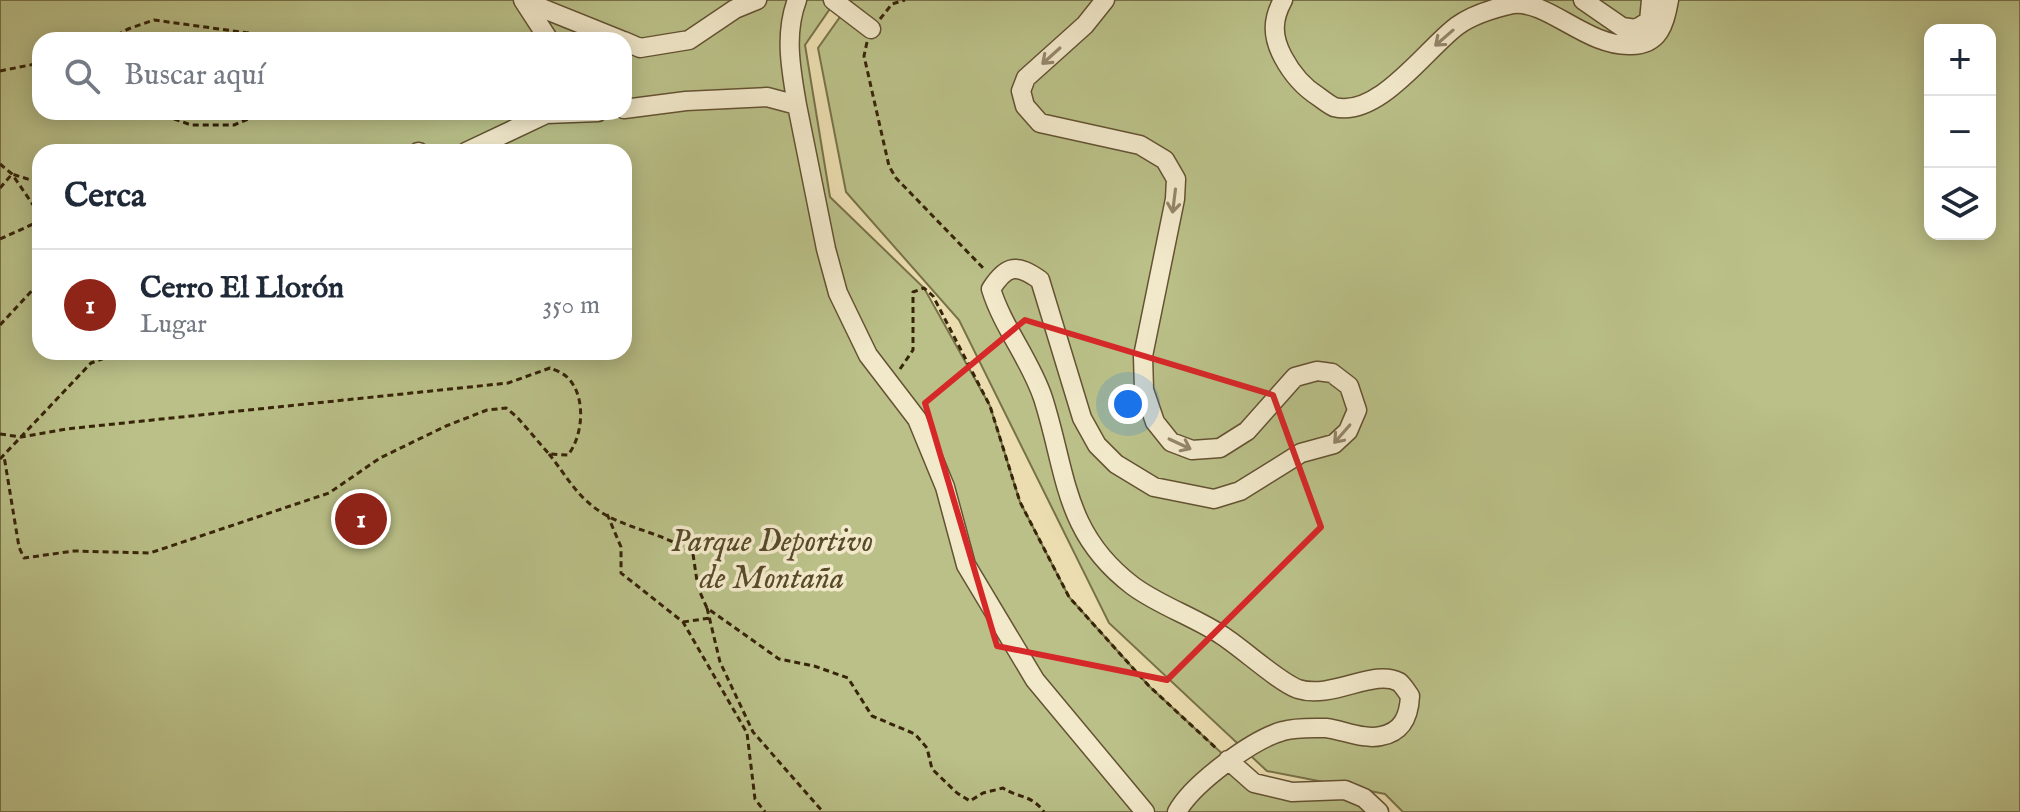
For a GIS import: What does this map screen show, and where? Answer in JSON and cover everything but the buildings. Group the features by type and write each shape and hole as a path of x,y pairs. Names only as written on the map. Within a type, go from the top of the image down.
{"street":[{"path":"524,0 600,32"},
{"path":"524,0 544,32"},
{"path":"632,45 640,48 689,40 735,9 757,0"},
{"path":"797,0 790,20 792,77 826,249 838,293 868,355 917,419 945,487 966,565 1035,680 1145,812"},
{"path":"833,0 871,29"},
{"path":"1105,0 1085,25 1026,78 1021,91 1025,106 1040,123 1140,145 1165,160 1176,179 1175,199 1143,356 1144,390 1155,422 1171,442 1192,450 1220,448 1247,431 1295,377 1317,371 1332,373 1349,386 1357,410 1348,431 1334,444 1301,453 1240,491 1214,499 1154,487 1116,464 1097,445 1082,418 1040,280 1025,269 1010,268 991,289 999,315 1043,398 1069,502 1095,550 1133,586 1222,635 1295,688 1314,692 1341,689 1379,677 1400,683 1410,696 1409,714 1397,731 1378,738 1328,728 1281,731 1228,760 1183,801 1177,812"},
{"path":"1283,0 1273,24 1282,55 1296,78 1335,107 1362,105 1397,85 1461,23 1516,3 1534,6 1592,38 1617,46 1662,31 1669,0"},
{"path":"1583,0 1639,37"},
{"path":"1639,37 1649,21 1651,0"},
{"path":"632,108 686,101 767,97 797,105"},
{"path":"483,144 533,120"},
{"path":"1228,760 1254,783 1292,792 1345,790 1364,798 1379,812"}],"path":[{"path":"905,0 892,4 871,29 864,56 889,166 896,178 996,281"},
{"path":"123,32 154,20 241,32"},
{"path":"0,71 32,65"},
{"path":"177,120 191,125 234,125 246,120"},
{"path":"0,164 12,174 32,203"},
{"path":"12,174 32,180"},
{"path":"0,188 12,174"},
{"path":"0,239 32,225"},
{"path":"890,384 913,350 913,292 924,288 933,296 990,406 1020,502 1069,597 1149,686 1228,760"},
{"path":"0,325 32,291"},
{"path":"99,360 91,363 2,458 19,547 24,558 74,551 150,553 329,493 380,458 446,426 487,410 506,408 590,504 623,523 676,541 693,554 698,588 710,618 720,662 753,732 823,812"},
{"path":"0,434 21,437 66,429 508,383 550,368 567,377 575,389 582,422 577,443 568,455 549,454"},
{"path":"607,514 621,547 621,573 683,622 747,733 755,799 765,812"},
{"path":"707,608 779,659 814,666 848,678 872,716 915,734 927,748 932,769 970,801 983,793 1003,788 1034,800 1044,812"},
{"path":"683,622 710,618"},
{"path":"747,733 753,732"}],"highlighted area":[{"path":"1025,320 1273,395 1321,527 1167,680 997,646 925,403"}],"green space":[{"name":"Parque Deportivo de Montaña","path":"0,0 836,0 805,45 830,197 924,288 990,406 1020,502 1069,597 1149,686 1254,783 1364,798 1379,812 0,812"},
{"path":"852,0 2020,0 2020,812 1403,812 1385,794 1267,771 1109,623 959,320 846,192 818,48"}],"place":[{"name":"Cerro El Llorón","path":"361,519"}]}
